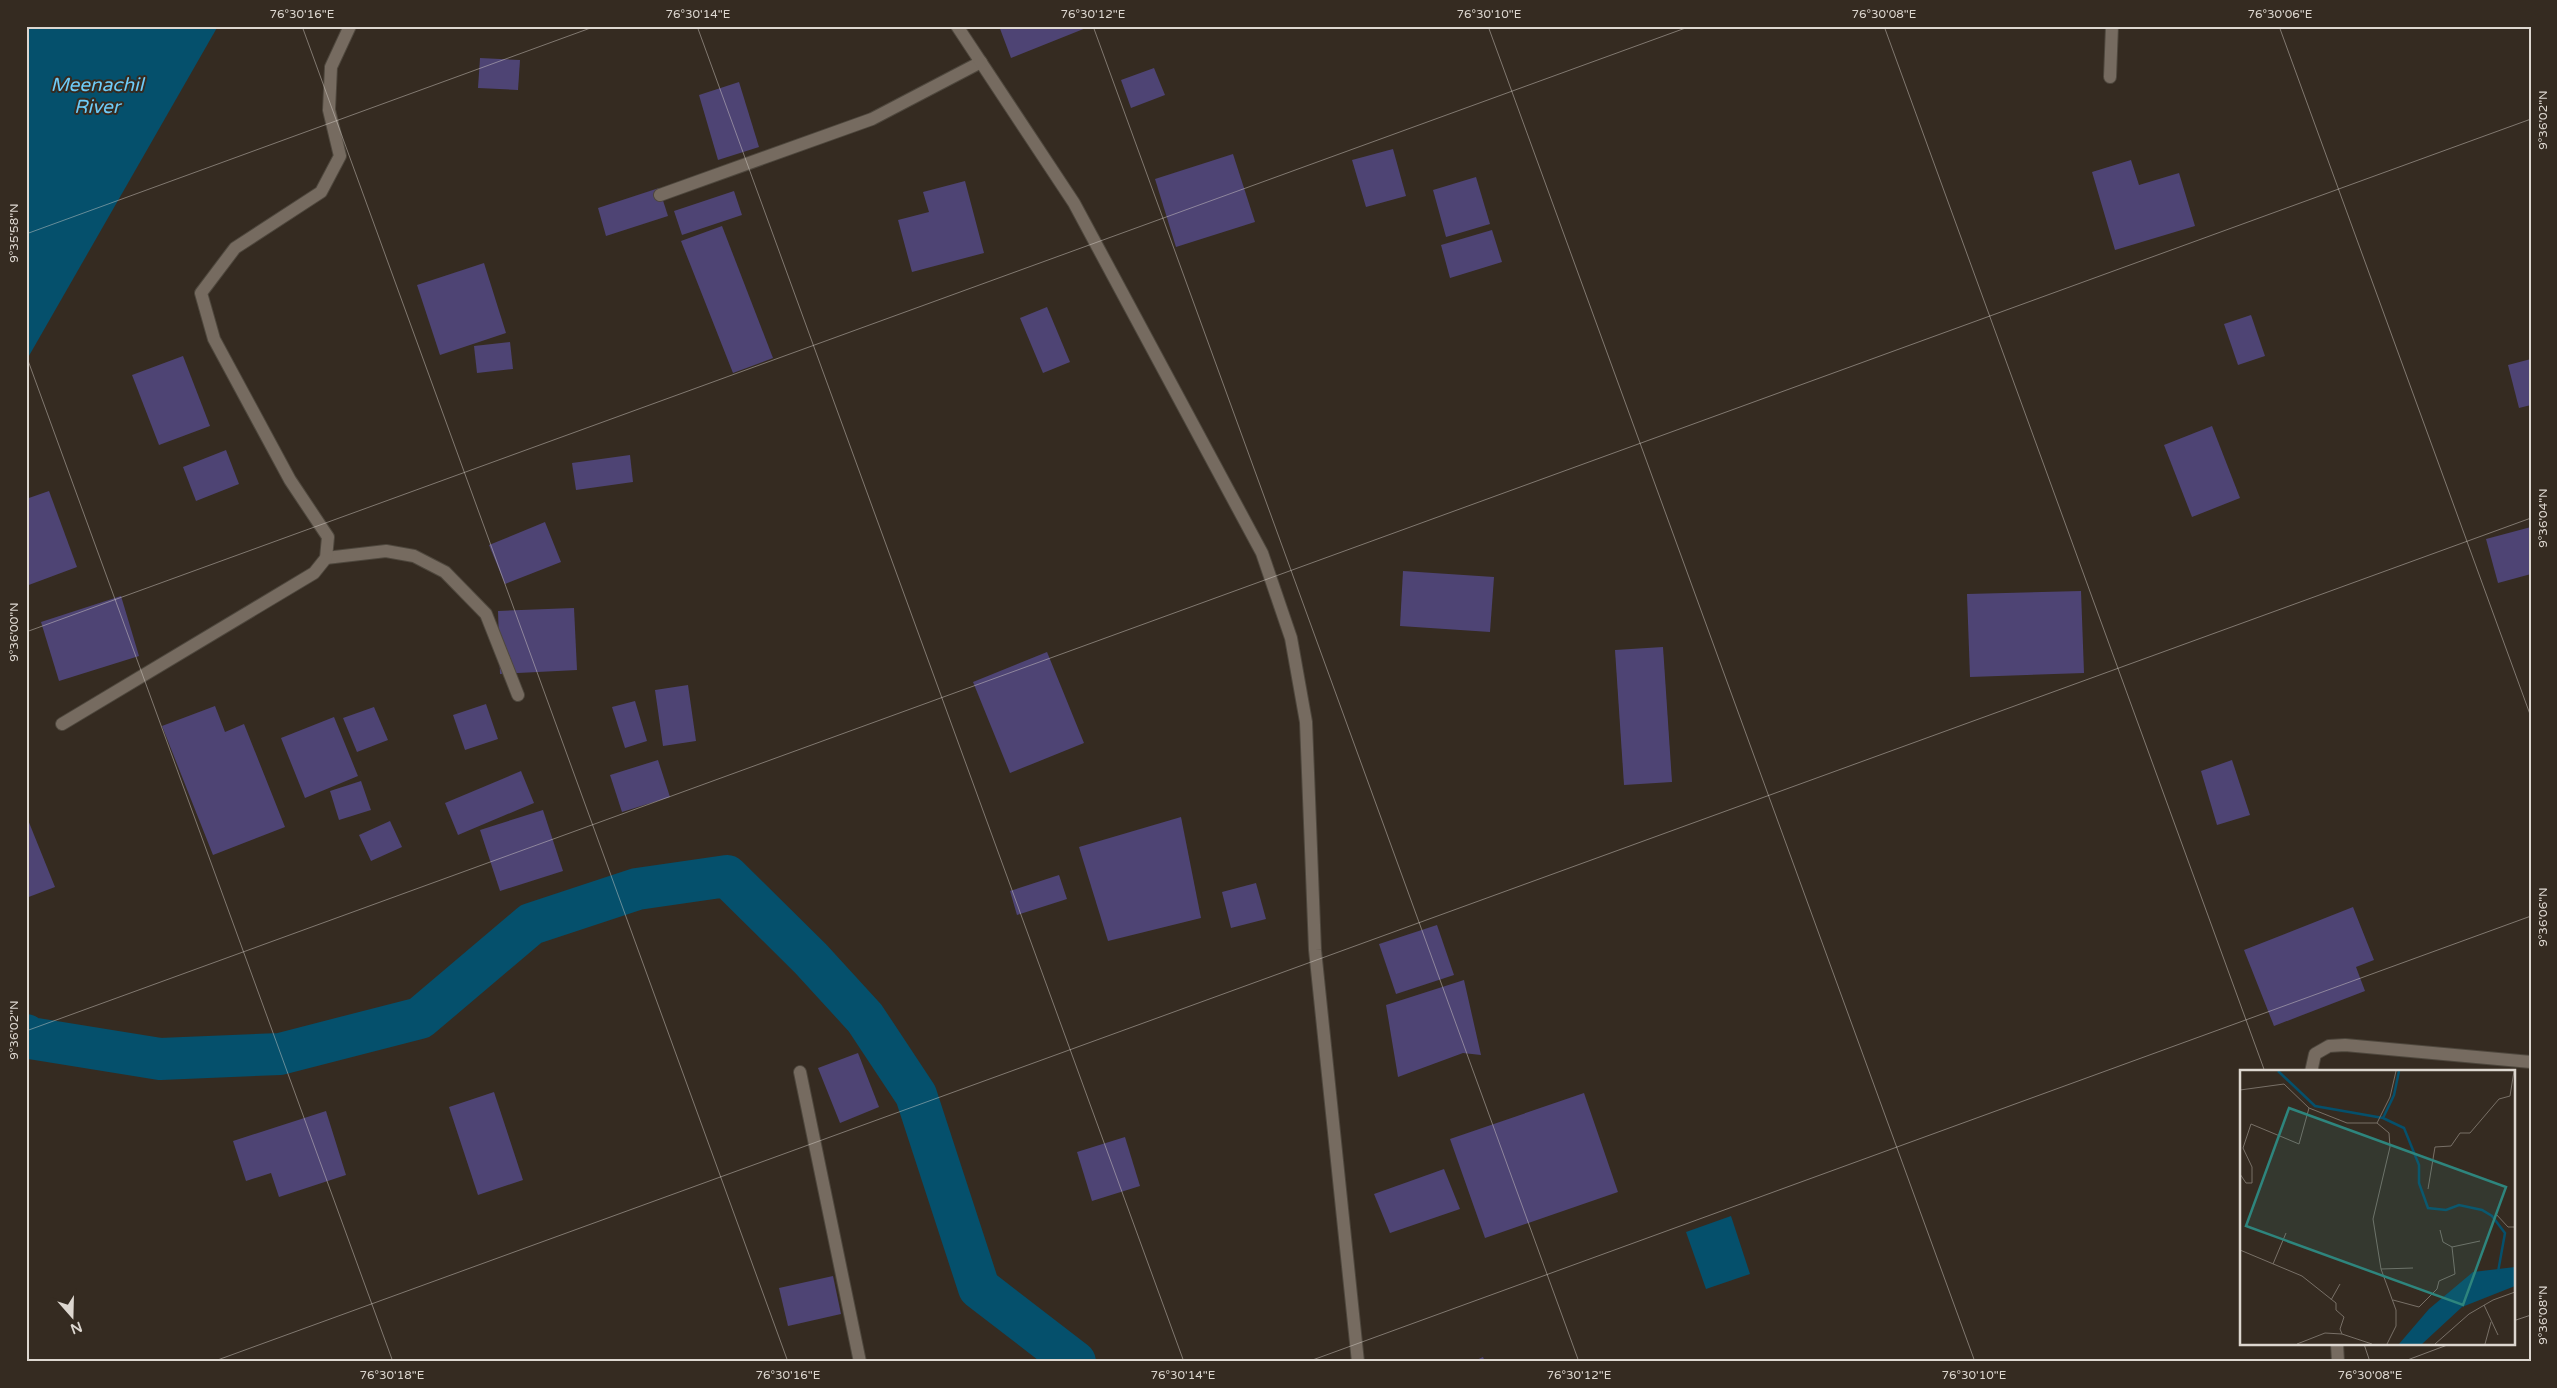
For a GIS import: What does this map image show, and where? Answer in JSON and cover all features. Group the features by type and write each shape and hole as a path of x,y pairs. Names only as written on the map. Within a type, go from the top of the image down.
{"street":[{"path":"62,724 314,573 326,558 328,537 290,480 214,339 201,293 235,248 321,192 340,156 329,110 331,67 350,26"},
{"path":"957,26 1074,203 1262,553 1291,638 1306,722 1315,950 1358,1362"},
{"path":"2110,77 2112,26"},
{"path":"660,195 872,119 982,62"},
{"path":"326,558 386,551 414,556 445,572 486,614 518,695"},
{"path":"2311,1070 2315,1054 2330,1046 2345,1045 2531,1062"},
{"path":"800,1072 860,1362"},
{"path":"2337,1346 2338,1362"}],"water":[{"name":"Meenachil River","path":"26,26 218,26 26,361"},
{"path":"1731,1216 1750,1274 1706,1289 1686,1232"}],"building":[{"path":"999,26 1091,26 1011,58"},
{"path":"480,58 520,60 518,90 478,88"},
{"path":"1154,68 1165,95 1131,108 1121,80"},
{"path":"739,82 759,147 718,160 699,95"},
{"path":"1393,149 1406,196 1366,207 1352,160"},
{"path":"1233,154 1255,222 1176,247 1155,179"},
{"path":"2131,160 2139,185 2179,173 2195,226 2115,250 2092,172"},
{"path":"1476,177 1490,224 1446,237 1433,190"},
{"path":"965,181 984,253 912,272 898,220 929,212 923,192"},
{"path":"659,188 668,216 606,236 598,208"},
{"path":"734,191 742,215 682,235 674,211"},
{"path":"722,226 773,358 733,373 681,241"},
{"path":"1492,230 1502,262 1450,278 1441,245"},
{"path":"484,263 506,333 440,355 417,285"},
{"path":"1047,307 1070,362 1043,373 1020,318"},
{"path":"2251,315 2265,356 2238,365 2224,324"},
{"path":"510,342 513,369 477,373 474,346"},
{"path":"183,356 210,426 159,445 132,375"},
{"path":"2531,359 2531,405 2519,408 2508,365"},
{"path":"2212,426 2240,498 2192,517 2164,445"},
{"path":"226,450 239,484 196,501 183,467"},
{"path":"630,455 633,482 576,490 572,463"},
{"path":"49,491 77,567 26,586 26,499"},
{"path":"545,522 561,562 505,584 489,545"},
{"path":"2531,527 2531,574 2498,583 2486,539"},
{"path":"1403,571 1494,577 1490,632 1400,626"},
{"path":"2081,591 2084,673 1970,677 1967,594"},
{"path":"121,596 139,656 59,681 41,622"},
{"path":"574,608 577,670 500,674 498,611"},
{"path":"1663,647 1672,782 1624,785 1615,650"},
{"path":"1047,652 1084,743 1010,773 973,682"},
{"path":"688,685 696,741 663,746 655,690"},
{"path":"635,701 647,741 625,748 612,707"},
{"path":"486,704 498,739 465,750 453,715"},
{"path":"215,706 225,732 244,724 285,827 213,855 162,726"},
{"path":"374,707 388,740 357,752 343,718"},
{"path":"334,717 358,776 305,798 281,738"},
{"path":"658,760 670,797 622,812 610,775"},
{"path":"2232,760 2250,815 2217,825 2201,771"},
{"path":"521,771 534,803 458,835 445,803"},
{"path":"361,781 371,810 339,820 330,791"},
{"path":"543,810 563,871 500,891 480,830"},
{"path":"26,815 55,887 26,898"},
{"path":"1181,817 1201,918 1108,941 1079,847"},
{"path":"390,821 402,847 371,861 359,835"},
{"path":"1059,875 1067,899 1017,915 1010,891"},
{"path":"1256,883 1266,919 1231,928 1222,892"},
{"path":"2353,907 2374,960 2356,967 2365,991 2274,1026 2244,950"},
{"path":"1437,925 1454,975 1396,994 1379,944"},
{"path":"1464,980 1481,1055 1463,1053 1398,1077 1386,1005"},
{"path":"858,1053 879,1107 840,1123 818,1068"},
{"path":"494,1092 523,1180 478,1195 449,1107"},
{"path":"1584,1093 1618,1192 1485,1238 1450,1139"},
{"path":"326,1111 346,1175 279,1197 271,1173 246,1181 233,1141"},
{"path":"1125,1137 1140,1186 1092,1201 1077,1152"},
{"path":"1444,1169 1460,1209 1390,1233 1374,1194"},
{"path":"833,1276 841,1314 788,1326 779,1288"},
{"path":"1483,1357 1485,1362 1472,1362"}],"waterway":[{"path":"26,1035 30,1038 160,1059 280,1054 420,1018 531,924 637,889 727,876 811,959 865,1018 916,1095 979,1288 1075,1362"}]}
